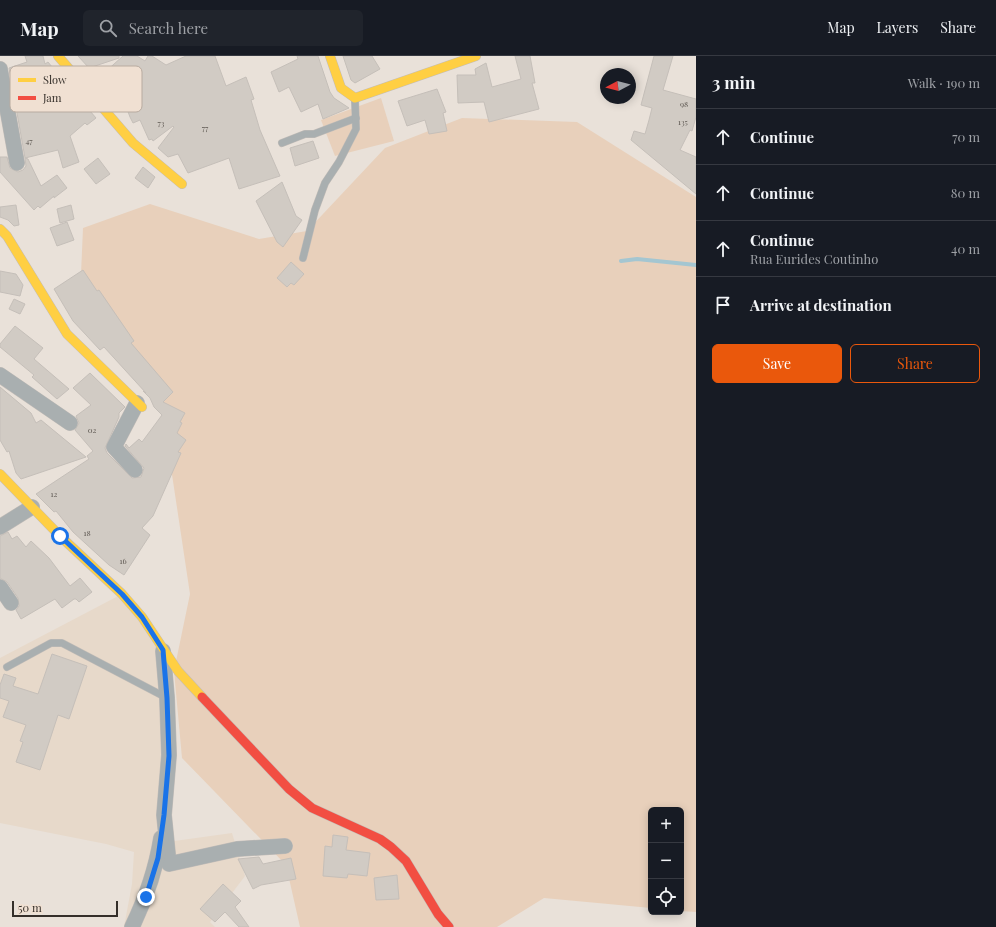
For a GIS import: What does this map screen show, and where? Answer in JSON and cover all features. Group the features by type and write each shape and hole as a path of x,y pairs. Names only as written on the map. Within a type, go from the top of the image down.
{"street":[{"path":"58,56 67,66"},
{"path":"330,56 341,88 355,98 476,56"},
{"path":"0,69 17,163"},
{"path":"106,112 133,143 182,184"},
{"path":"0,229 6,236 67,334 139,405 114,447 135,470"},
{"path":"0,375 70,423"},
{"path":"0,474 122,594 142,617 178,671 289,789 312,808 380,839 406,861 438,914 449,927"},
{"path":"0,527 32,507"},
{"path":"0,587 11,603"},
{"path":"132,927 146,897 158,858 164,815 169,756 167,698 163,650"},
{"path":"164,815 169,864 237,849 285,846"}],"lane":[{"path":"303,258 315,210 325,184 339,162 356,129 355,98"},
{"path":"282,143 305,134 314,134 356,118"},
{"path":"7,666 51,643 62,642 167,698"}],"shaded area":[{"path":"381,98 394,141 335,156 321,120"},
{"path":"462,118 577,122 696,197 696,912 684,911 684,807 648,807 648,908 544,898 497,927 300,927 286,865 182,758 174,671 190,594 162,408 81,274 83,228 150,204 259,239 307,231 385,148"},
{"path":"122,594 163,650 160,843 232,833 245,876 210,922 215,927 124,927 132,884 134,852 106,844 0,823 0,658"}],"building":[{"path":"25,56 43,56 45,64 48,62 51,66 15,66 27,62"},
{"path":"78,56 119,56 119,58 95,66 87,66"},
{"path":"123,56 137,56 145,61 148,56 152,56 166,65 186,56 215,56 226,86 246,77 254,99 251,100 260,130 280,176 239,189 229,158 188,173 178,154 168,157 158,148 174,127 173,126 153,141 152,139 149,140 140,120 133,123 130,117 128,112 142,112 142,66 112,66"},
{"path":"297,56 318,56 330,92 334,98 349,108 323,119 318,104 301,112 289,87 279,92 271,72 298,59"},
{"path":"343,56 372,56 380,69 355,83 351,80"},
{"path":"515,56 530,56 535,83 532,83 539,109 489,122 484,102 458,103 457,75 476,75 475,69 486,63 492,87 521,79"},
{"path":"654,56 673,56 663,90 696,99 696,117 692,131 690,130 680,150 696,157 696,194 631,140 634,131 645,134 649,120 652,108 641,105"},
{"path":"437,89 446,112 443,113 447,131 429,134 425,120 407,126 398,101"},
{"path":"17,112 91,112 96,118 87,125 85,123 70,136 79,162 63,168 58,150 25,158"},
{"path":"313,141 319,158 295,166 290,148"},
{"path":"0,157 7,157 10,168 18,172 23,170 26,166 25,158 28,159 41,186 57,175 67,188 54,198 54,196 40,208 38,206 34,210 0,172"},
{"path":"98,158 110,174 96,184 84,169"},
{"path":"143,167 155,177 148,188 135,178"},
{"path":"282,182 296,216 302,220 283,247 277,242 256,201"},
{"path":"16,205 19,225 14,226 8,220 0,217 0,207"},
{"path":"71,205 74,219 60,223 57,209"},
{"path":"67,222 74,240 57,246 50,228"},
{"path":"291,262 304,274 294,285 291,283 287,287 277,278"},
{"path":"83,270 97,291 99,290 134,341 131,343 173,392 163,402 185,413 180,422 182,423 177,433 186,440 178,452 181,453 153,516 142,528 150,535 124,575 109,565 73,532 56,511 54,512 36,494 89,459 87,456 93,451 75,430 79,423 76,416 91,405 73,388 90,373 125,407 119,413 119,417 105,448 107,453 132,478 141,477 144,468 125,446 126,444 129,448 139,439 142,442 162,415 154,407 150,398 143,391 146,393 104,347 100,350 73,321 54,289"},
{"path":"0,271 16,274 23,285 20,296 0,292"},
{"path":"14,299 25,304 20,314 9,309"},
{"path":"15,326 43,348 34,359 69,389 57,399 32,377 34,375 0,347 0,344"},
{"path":"0,387 31,413 36,423 41,420 86,457 21,479 16,473 9,451 7,452 0,440"},
{"path":"8,532 12,539 17,536 26,547 31,541 49,558 70,586 80,578 92,592 79,602 74,599 62,608 55,599 21,619 16,610 19,606 18,598 7,582 0,578 0,536"},
{"path":"52,654 87,666 69,719 58,715 40,770 16,762 23,742 20,741 26,725 3,717 9,701 0,698 0,685 4,674 16,678 13,686 38,694"},
{"path":"333,835 348,837 346,850 370,853 367,876 348,874 347,878 323,876 325,846 332,847"},
{"path":"259,857 263,864 291,858 296,879 261,885 253,889 238,859"},
{"path":"397,875 399,899 376,900 374,878"},
{"path":"223,884 241,901 235,907 249,927 239,927 225,912 215,922 200,909"}],"waterway":[{"path":"621,261 637,259 696,265"}],"traffic: slow":[{"path":"58,56 67,66"},
{"path":"330,56 341,88 355,98 476,56"},
{"path":"106,112 133,143 182,184"},
{"path":"0,229 7,236 67,334 142,407"},
{"path":"0,474 60,536 122,594 142,617 178,671 202,697"}],"traffic: jam":[{"path":"202,697 289,789 312,808 380,839 391,847 406,861 438,914 449,927"}],"route":[{"path":"60,536 92,564 122,594 142,617 163,650 167,698 169,756 164,815 158,858 146,897"}]}
